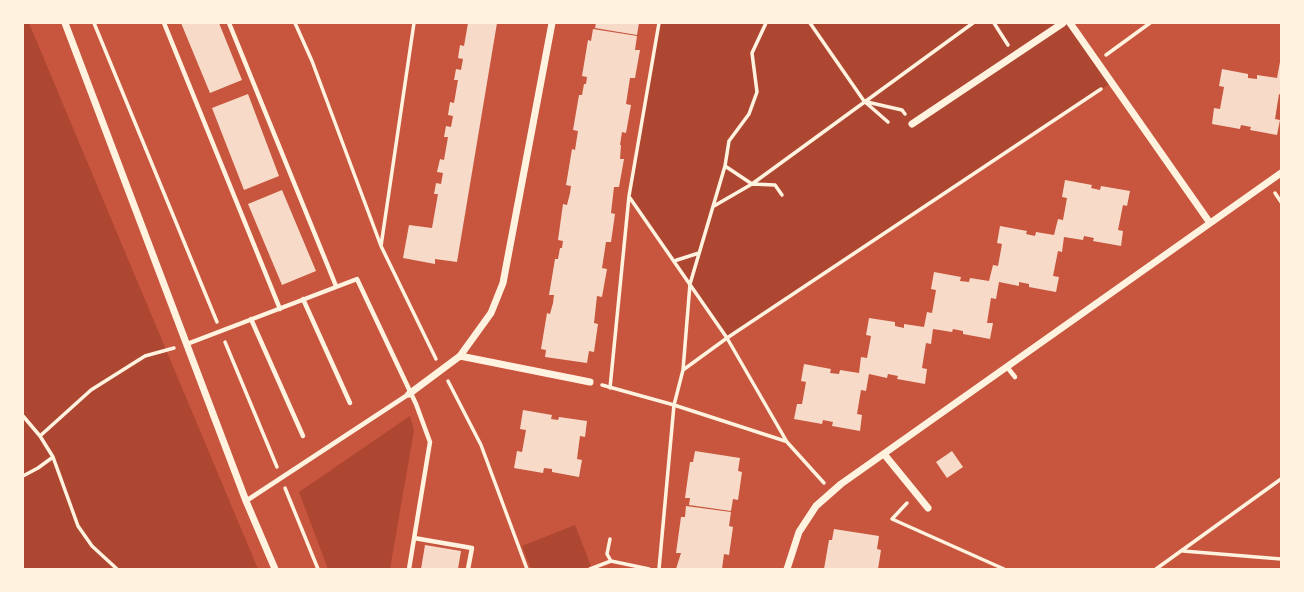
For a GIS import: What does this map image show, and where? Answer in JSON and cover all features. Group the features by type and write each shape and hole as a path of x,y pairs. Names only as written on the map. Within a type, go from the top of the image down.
{"street":[{"path":"65,23 246,501 275,569"},
{"path":"410,394 460,356 491,313 503,283 552,23"},
{"path":"912,124 1063,23"},
{"path":"1070,23 1210,223"},
{"path":"787,569 799,532 816,506 832,492 1281,173"},
{"path":"460,356 590,382"},
{"path":"884,454 928,509"}],"lane":[{"path":"164,23 280,309"},
{"path":"229,23 336,286"},
{"path":"187,344 356,279 416,404 430,443 410,569"},
{"path":"303,299 350,403"},
{"path":"251,319 303,436"},
{"path":"1007,367 1015,377"},
{"path":"246,501 410,394"},
{"path":"414,538 472,548 468,569"}],"path":[{"path":"94,23 318,569"},
{"path":"295,23 312,61 381,246 481,445 527,569"},
{"path":"381,246 414,23"},
{"path":"610,388 629,196 659,23"},
{"path":"659,569 674,404 683,370 690,284 725,166 729,141 749,114 757,92 752,53 766,23"},
{"path":"810,23 864,101 888,122"},
{"path":"714,206 752,184 973,23"},
{"path":"994,23 1016,55"},
{"path":"1096,62 1143,25 1150,23"},
{"path":"683,370 1111,83"},
{"path":"864,101 902,110 912,124"},
{"path":"725,166 752,184 775,185 782,195"},
{"path":"629,196 727,338 787,442 832,492"},
{"path":"674,261 699,253"},
{"path":"40,436 90,390 134,362 145,356 187,344"},
{"path":"590,382 674,404 787,442"},
{"path":"23,416 53,457 78,526 92,546 117,569"},
{"path":"23,476 53,457"},
{"path":"1156,569 1281,480"},
{"path":"916,494 892,519 1004,569"},
{"path":"610,539 607,554 611,561"},
{"path":"1181,551 1281,559"},
{"path":"590,569 611,561 649,569"}],"shaded area":[{"path":"23,23 29,23 258,569 23,569"},
{"path":"659,23 1070,23 1111,83 727,338 629,196"},
{"path":"410,416 414,430 390,569 328,569 299,492"},
{"path":"575,525 591,566 583,569 531,569 522,546"}],"building":[{"path":"181,23 219,23 242,80 210,93"},
{"path":"468,23 497,23 457,262 435,259 435,264 403,258 409,225 432,228 438,194 434,194 436,183 441,184 443,173 437,172 440,159 444,160 448,137 444,137 446,126 451,127 453,116 448,115 450,102 454,103 458,80 454,80 456,69 461,70 463,59 458,58 460,45 464,46"},
{"path":"596,23 639,23 637,35 595,28"},
{"path":"593,29 637,36 635,50 640,50 635,78 630,78 626,104 631,105 626,133 622,132 620,145 620,159 624,159 619,187 614,187 611,213 615,214 611,242 606,242 602,268 607,269 602,297 597,296 594,323 598,324 594,352 589,351 587,363 545,357 546,350 541,349 547,313 550,314 553,303 554,295 549,295 555,259 558,259 562,248 563,241 558,240 563,204 567,205 570,193 571,186 566,185 578,131 573,130 579,95 582,95 586,84 587,77 582,76 588,40 591,41"},
{"path":"1280,62 1281,95 1279,94 1275,119 1280,120 1277,135 1250,130 1251,127 1241,125 1240,129 1212,124 1214,108 1220,109 1224,87 1219,86 1222,69 1248,74 1248,78 1257,79 1257,75 1277,78"},
{"path":"248,94 279,176 244,190 212,108"},
{"path":"1065,180 1092,185 1091,188 1100,190 1101,186 1130,191 1127,206 1123,205 1118,230 1123,231 1121,246 1093,241 1094,238 1084,236 1083,240 1064,237 1062,252 1058,251 1053,276 1059,277 1056,292 1029,287 1029,284 1019,282 1019,286 999,282 996,299 991,298 987,323 993,323 990,339 963,334 963,331 953,329 952,332 933,329 931,344 926,343 922,368 927,369 925,384 897,379 898,376 888,374 887,378 869,374 866,391 861,390 857,414 862,415 860,431 832,426 833,422 823,420 822,424 794,419 797,404 802,404 806,382 801,381 804,364 831,369 830,373 839,374 840,370 859,373 861,357 867,358 871,336 866,335 869,318 895,322 895,326 904,328 904,324 924,327 927,312 932,313 936,290 931,289 934,272 961,277 960,281 969,282 970,278 989,281 993,265 998,266 1002,244 997,243 1000,226 1027,231 1026,234 1035,236 1036,232 1054,235 1058,219 1063,220 1067,198 1062,197"},
{"path":"282,190 316,271 282,285 248,204"},
{"path":"523,410 552,415 551,419 558,420 559,417 587,421 585,437 580,436 577,459 582,460 579,477 552,472 552,469 544,468 543,473 514,468 517,451 522,452 526,430 520,429"},
{"path":"695,451 740,458 738,471 742,472 738,500 733,499 731,511 689,505 690,498 685,498 690,462 693,462"},
{"path":"952,451 963,467 947,478 936,462"},
{"path":"686,506 731,512 729,526 733,527 729,555 724,554 722,569 676,569 681,553 676,553 681,517 685,517"},
{"path":"834,529 879,536 877,549 881,550 878,569 824,569 829,540 832,540"},
{"path":"425,545 461,551 458,569 421,569"}]}
